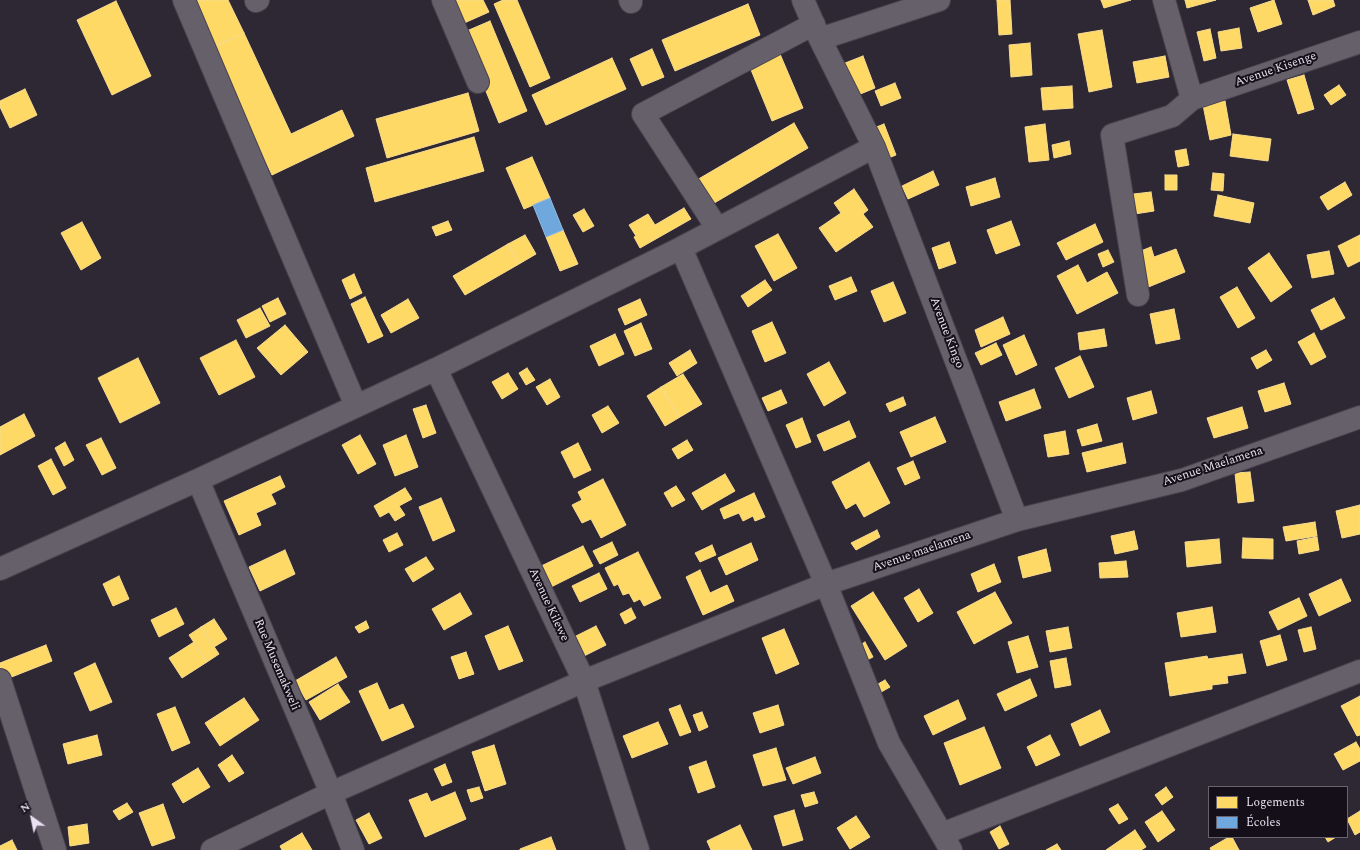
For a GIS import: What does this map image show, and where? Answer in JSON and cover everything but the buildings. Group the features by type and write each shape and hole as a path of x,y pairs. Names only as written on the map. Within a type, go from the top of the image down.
{"street":[{"path":"184,0 356,406"},
{"path":"443,0 478,82"},
{"name":"Avenue Kingo","path":"803,0 817,32 874,147 1017,520"},
{"path":"718,228 643,114 817,32 939,0"},
{"path":"1138,294 1112,136 1172,116 1192,99 1164,0"},
{"name":"Avenue Kisenge","path":"1192,99 1360,42"},
{"path":"0,569 198,480 436,369 681,248 874,147"},
{"path":"681,248 826,584 889,743 946,842 1360,671"},
{"name":"Avenue Kilewe","path":"436,369 584,681 638,850"},
{"name":"Avenue Maelamena","path":"1017,520 1182,480 1360,417"},
{"name":"Rue Musemakweli","path":"198,480 331,793 353,850"},
{"name":"Avenue maelamena","path":"212,850 331,793 584,681 826,584 1017,520"},
{"path":"0,680 55,850"}]}
